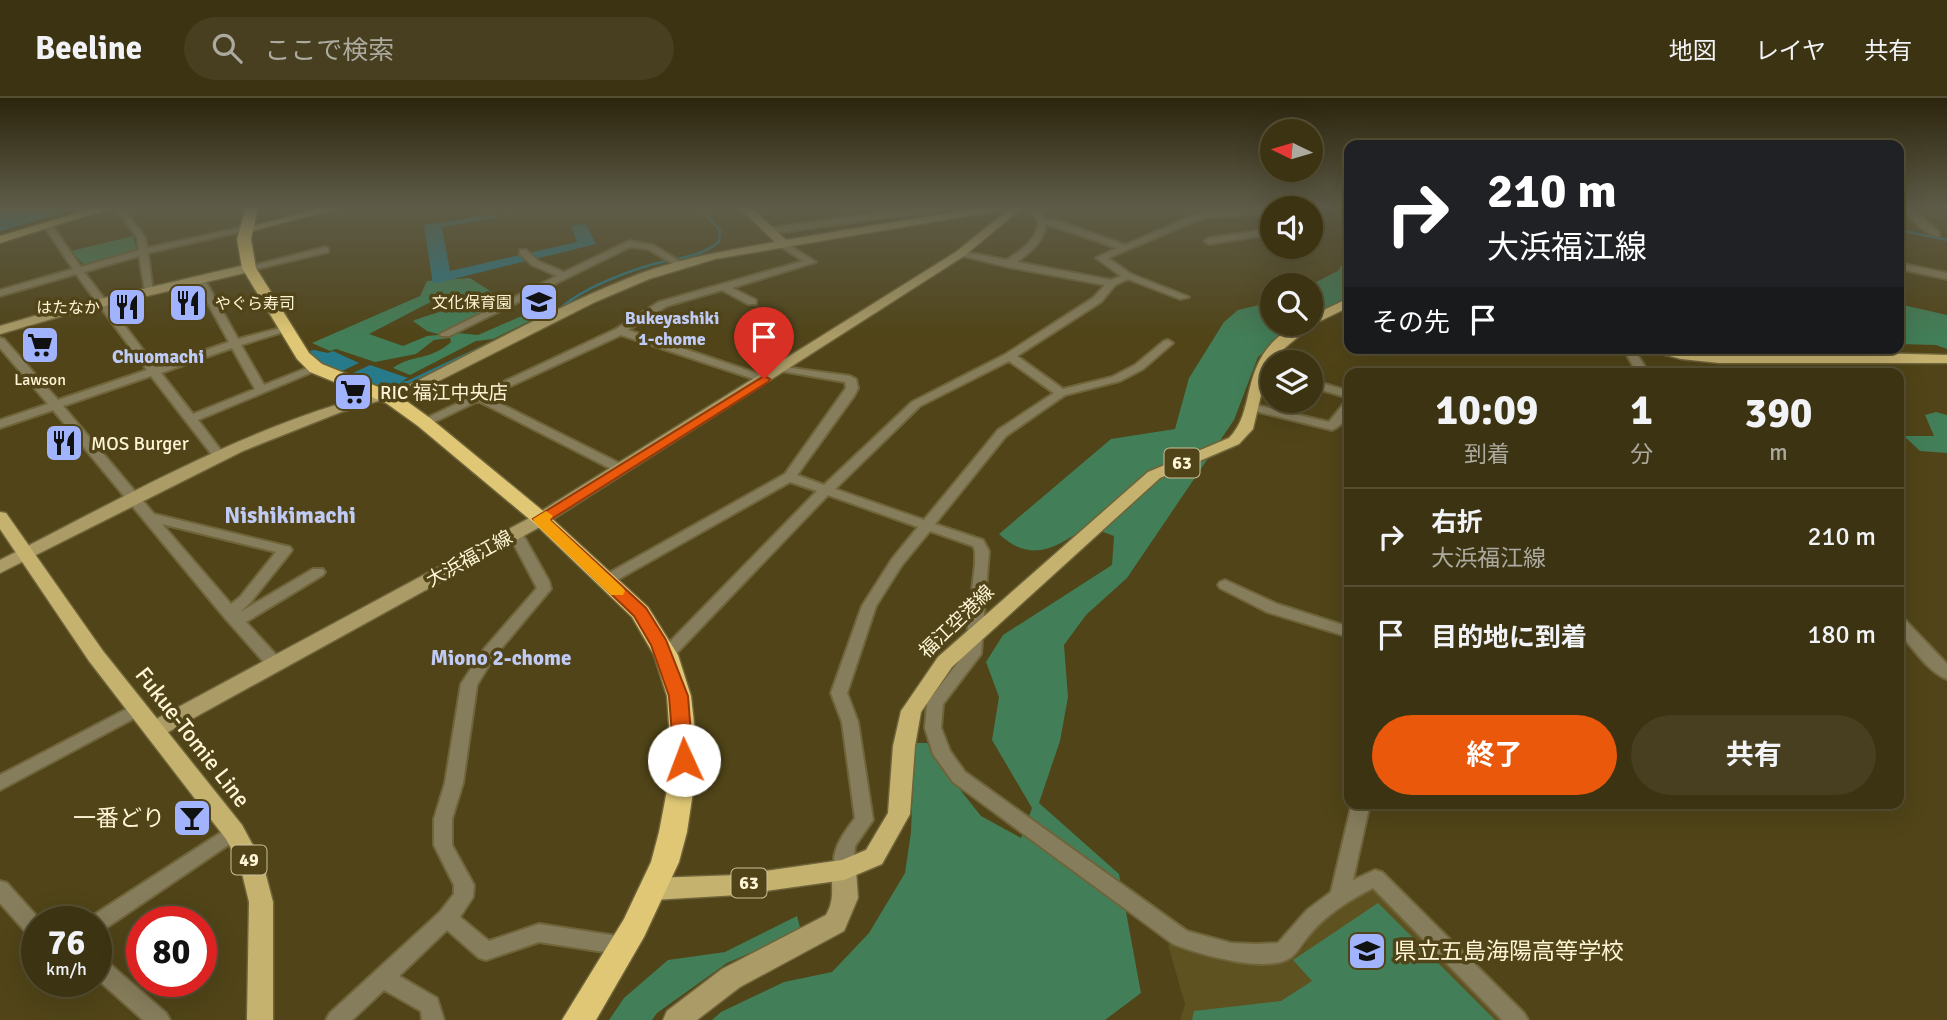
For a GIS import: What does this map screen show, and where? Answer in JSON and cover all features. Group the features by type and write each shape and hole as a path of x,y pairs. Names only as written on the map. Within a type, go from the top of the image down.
{"highway":[{"path":"246,250 249,268 288,329 295,347 316,368 389,397 424,422 541,519 640,612 666,655 678,696 684,760 673,832 665,862 653,889 624,946 578,1020"}],"main road":[{"path":"1323,315 1344,304"},
{"name":"福江空港線","path":"653,889 738,885 844,870 874,858 899,814 904,746 911,711 945,662 1154,475 1230,444 1246,429 1259,374 1267,356 1288,336"},
{"path":"1688,354 1716,358 1876,356 1947,359"},
{"name":"Fukue-Tomie Line","path":"0,517 96,656 234,832 251,864 261,902 260,1020"}],"street":[{"path":"65,250 101,303 220,457"},
{"path":"0,293 151,250"},
{"path":"0,330 325,250"},
{"path":"445,334 616,250"},
{"path":"655,250 682,266"},
{"path":"0,567 220,457 328,412 389,397 591,299 645,276 714,256 752,250"},
{"path":"424,422 620,331 663,304 811,262 792,250"},
{"name":"大浜福江線","path":"154,730 541,519 965,250"},
{"path":"1008,264 1025,250"},
{"path":"1121,250 1101,258 1128,276 1184,297"},
{"path":"142,252 150,291"},
{"path":"523,252 536,262 563,275"},
{"path":"960,254 1112,283"},
{"path":"1904,267 1947,276"},
{"path":"666,655 827,489 916,404 1010,356 1097,300 1112,283 1128,276"},
{"path":"200,279 261,390"},
{"path":"721,286 752,302"},
{"path":"0,424 236,343 288,329"},
{"path":"620,331 764,379"},
{"path":"0,341 275,664"},
{"path":"676,1020 731,978 835,923 845,907 846,844 864,820 850,722 839,693 869,606 897,562 978,467 1002,433 1061,393 1116,379 1139,367 1168,343"},
{"path":"1010,356 1061,393"},
{"path":"192,418 316,368"},
{"path":"605,581 789,477 852,388 850,379 781,368"},
{"path":"1323,387 1344,393"},
{"path":"478,397 621,469"},
{"path":"1251,407 1332,426 1344,410"},
{"path":"789,477 978,543 982,551 981,595 973,654 935,703 933,728 942,754 959,777 1180,939 1201,947 1258,956 1284,951 1305,922 1340,894 1375,878 1517,1020"},
{"path":"151,517 285,550 233,617"},
{"path":"337,1020 447,918 463,897 464,886 443,845 443,819 454,783 469,684 489,653 544,589 514,533"},
{"path":"233,617 318,572"},
{"path":"1224,585 1272,608 1344,630"},
{"path":"1904,629 1947,673"},
{"path":"0,782 138,709"},
{"path":"1340,894 1361,809"},
{"path":"112,912 234,832"},
{"path":"2,894 21,914"},
{"path":"447,918 486,951 539,933 624,946"},
{"path":"382,978 430,1005 433,1020"},
{"path":"112,979 159,1020"}],"shaded area":[{"name":"県立五島海陽高等学校","path":"1369,888 1504,1020 1180,1020 1185,1004 1168,945 1173,943 1204,956 1285,961 1305,946 1310,930"}],"green space":[{"path":"137,250 137,251 85,266 71,251"},
{"path":"1344,262 1344,304 1323,314 1323,278 1338,271"},
{"path":"470,278 504,300 438,334 427,331 413,321 467,299 456,295 442,296 369,334 403,346 427,336 458,333 478,335 540,308 552,307 548,312 493,339 476,341 410,375 393,368 436,352 451,342 450,338 434,340 416,354 375,362 336,349 330,351 312,343 420,296 427,281"},
{"path":"1260,305 1260,336 1284,336 1267,350 1260,350 1234,420 1127,578 1086,615 1064,645 1068,697 1060,741 1039,803 1119,874 1141,993 1105,1020 712,1020 721,1012 784,982 832,972 869,933 905,873 911,832 913,782 910,743 927,743 938,762 981,816 1021,838 1032,808 992,740 999,697 986,662 1003,635 1112,565 1114,536 1087,526 1054,546 1033,550 1011,543 999,534 1111,439 1175,429 1189,378 1224,322 1238,310"},
{"path":"1904,305 1947,315 1947,349 1936,345 1904,344"},
{"path":"1936,412 1947,415 1947,453 1920,451 1904,436 1934,436 1925,415"},
{"name":"県立五島海陽高等学校","path":"1378,903 1495,1020 1192,1020 1194,1011 1281,1001 1312,981 1293,960"},
{"path":"797,916 801,931 727,963 657,1013 652,1020 609,1020 624,998 668,960 725,952"}],"water":[{"path":"428,250 446,250 450,271 542,250 571,250 433,284"},
{"path":"310,351 328,353 333,351 359,363 342,371 317,361"},
{"path":"370,365 408,378 387,389 351,374"}],"waterway":[{"path":"559,310 577,296 612,278 706,250"},
{"path":"399,383 408,382 495,341"}],"slow traffic":[{"path":"546,516 541,519 617,591"}],"place":[{"name":"文化保育園","path":"539,302"},
{"name":"やぐら寿司","path":"188,303"},
{"name":"はたなか","path":"127,307"},
{"name":"Lawson","path":"40,345"},
{"name":"RIC 福江中央店","path":"353,392"},
{"name":"MOS Burger","path":"64,443"},
{"name":"一番どり","path":"192,818"},
{"name":"県立五島海陽高等学校","path":"1367,951"}],"district":[{"name":"Bukeyashiki 1-chome","path":"672,328"},
{"name":"Chuomachi","path":"158,356"},
{"name":"Nishikimachi","path":"290,515"},
{"name":"Miono 2-chome","path":"501,658"}],"route":[{"path":"684,760 678,696 660,644 640,612 541,519 764,379"}]}
